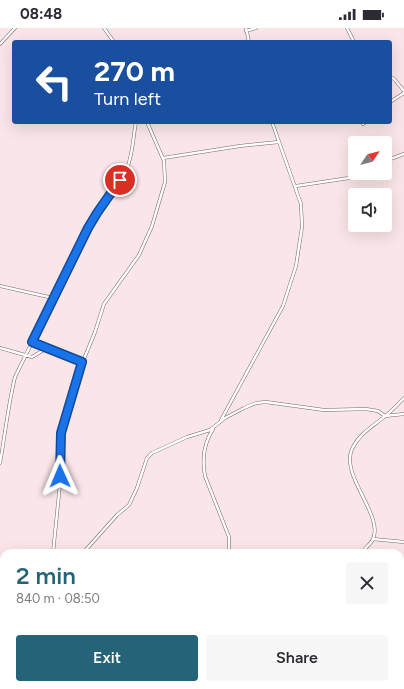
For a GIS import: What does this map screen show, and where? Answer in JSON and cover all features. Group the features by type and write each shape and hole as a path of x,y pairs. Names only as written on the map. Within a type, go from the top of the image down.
{"street":[{"path":"0,44 15,28"},
{"path":"104,28 113,40"},
{"path":"249,40 246,29 256,28"},
{"path":"347,28 353,40"},
{"path":"392,77 396,80 404,92 392,101"},
{"path":"0,463 6,431 9,400 15,377 53,298 97,213 113,192 127,167 136,124"},
{"path":"53,549 60,484 59,451 61,433 82,362 95,332 104,304 139,255 152,226 165,182 162,158 148,124"},
{"path":"220,422 272,329 283,306 296,266 302,227 301,204 296,186 273,124"},
{"path":"162,158 240,146 279,142"},
{"path":"392,158 404,154"},
{"path":"296,186 348,178"},
{"path":"0,286 53,298"},
{"path":"32,342 82,362"},
{"path":"0,348 24,356 32,357 47,348"},
{"path":"364,549 373,539 374,528 372,514 353,474 351,466 352,450 367,429 385,416 404,398"},
{"path":"87,549 117,515 129,505 137,488 147,458 152,453 187,437 210,430 220,422 244,408 256,403 266,402 324,410 366,409 378,411 385,416 404,414"},
{"path":"216,425 208,438 203,458 203,466 205,476 229,537 229,549"},
{"path":"373,539 404,542"}],"route":[{"path":"60,476 59,451 61,433 82,362 32,342 88,228 120,180"}]}
